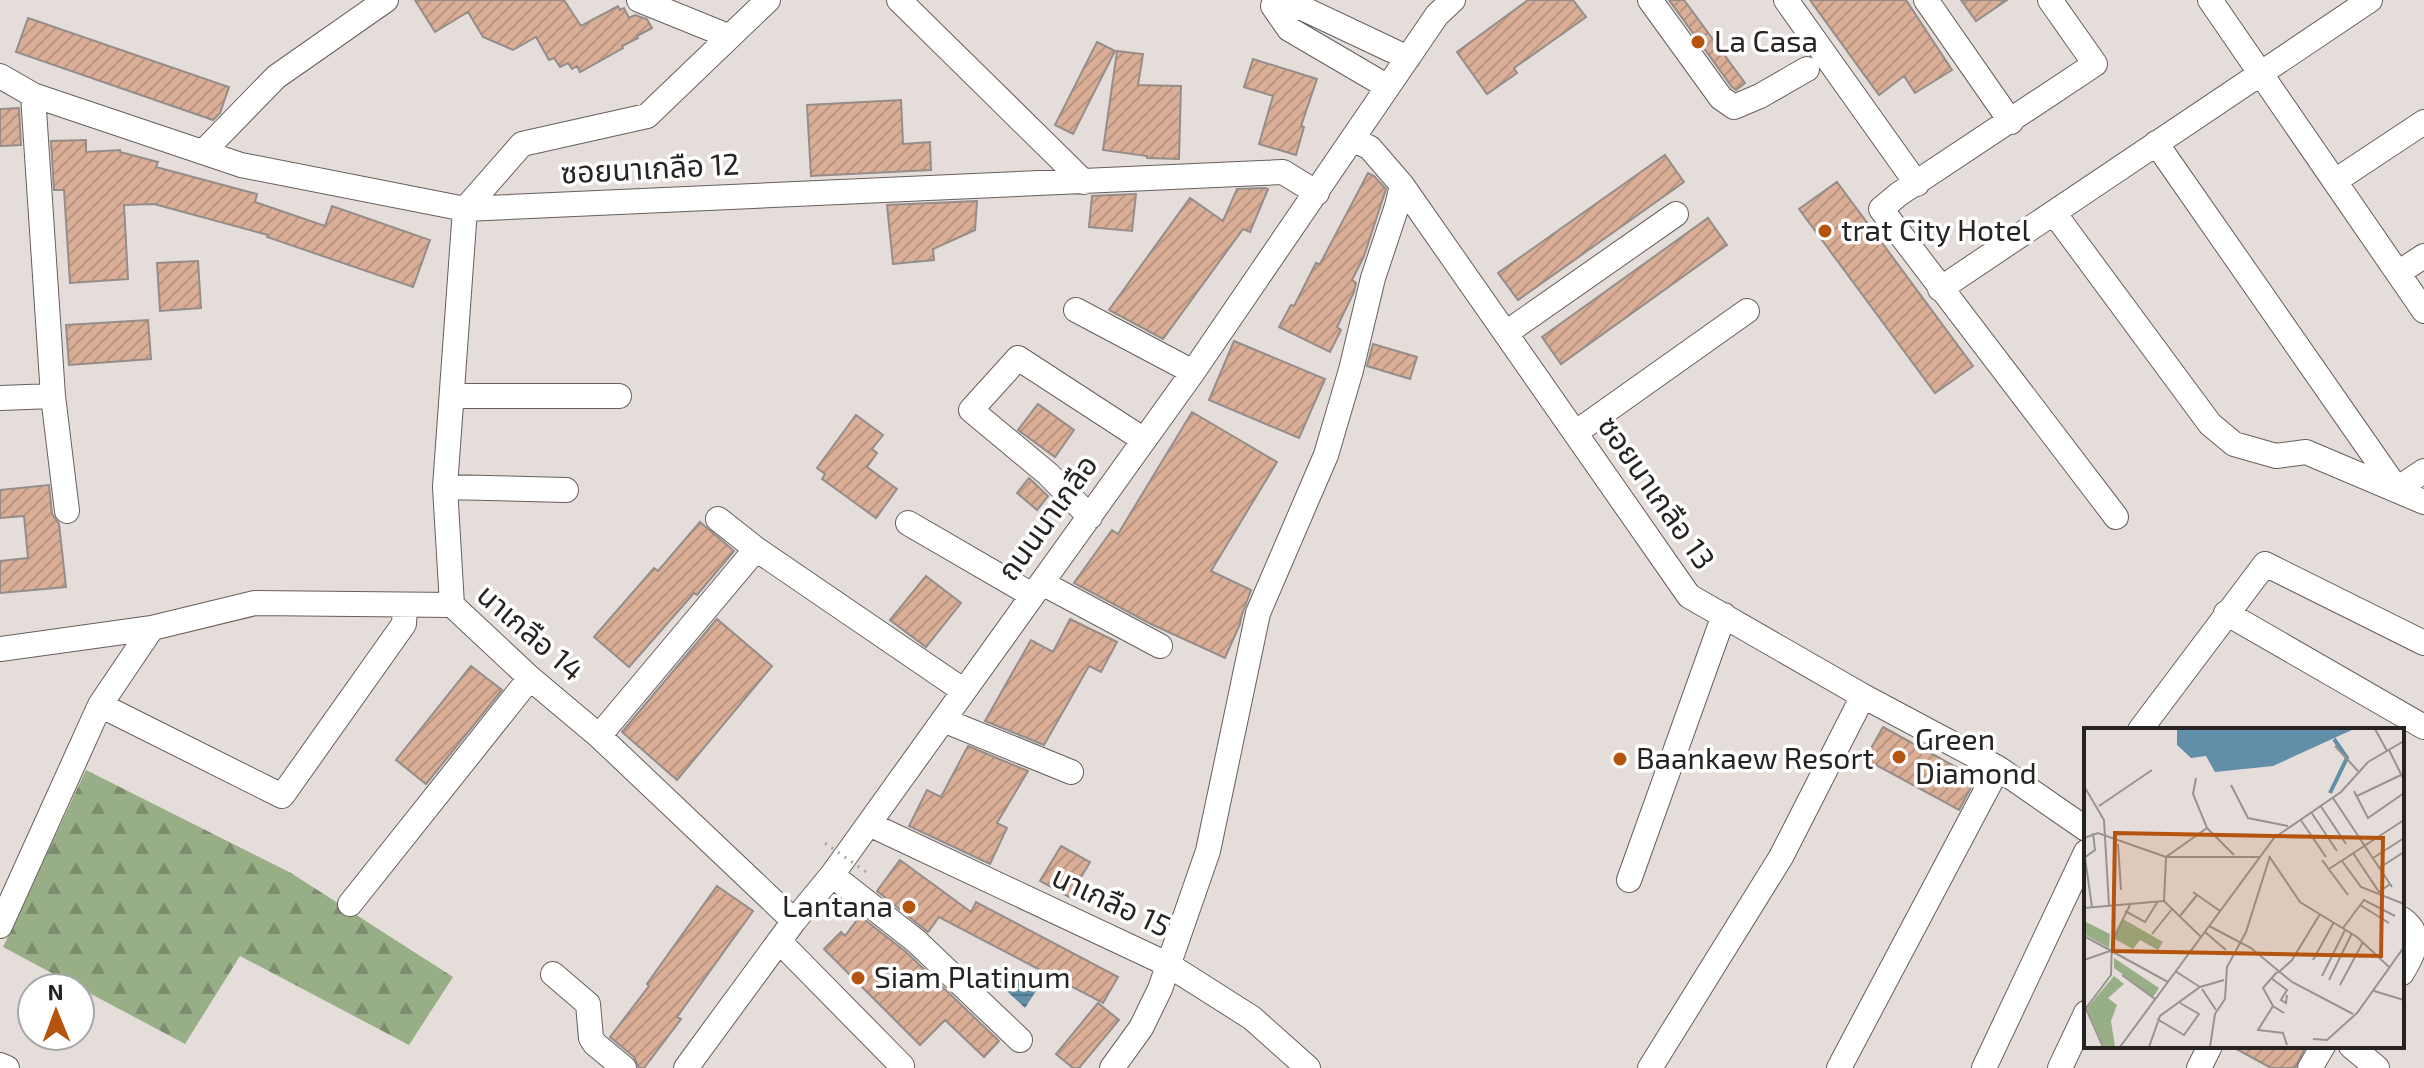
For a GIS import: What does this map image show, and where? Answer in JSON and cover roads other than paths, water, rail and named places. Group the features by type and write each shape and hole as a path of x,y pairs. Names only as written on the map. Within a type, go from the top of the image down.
{"street":[{"path":"203,152 276,77 386,0"},
{"path":"639,0 728,36"},
{"path":"452,605 445,487 465,209 522,144 647,116 768,0"},
{"path":"899,0 1084,182"},
{"name":"ถนนนาเกลือ","path":"686,1068 794,921 832,875 1090,517 1317,193 1437,15 1453,0"},
{"path":"1650,0 1721,98 1734,107 1807,69"},
{"path":"1786,0 1917,184"},
{"path":"1926,0 2011,122"},
{"path":"2050,0 2095,64 1881,209 2116,517"},
{"path":"2210,0 2424,311"},
{"path":"1940,289 2370,0"},
{"path":"1264,3 1302,8 1408,58"},
{"path":"1264,3 1289,29 1388,87"},
{"name":"ซอยนาเกลือ 12","path":"0,76 33,95 241,165 465,209 1283,172 1317,193"},
{"path":"33,95 53,396 67,511"},
{"path":"2335,181 2424,122"},
{"name":"ซอยนาเกลือ 13","path":"1353,139 1370,148 1402,185 1689,596 2082,818"},
{"path":"2156,143 2397,489"},
{"path":"1112,1068 1141,1028 1160,989 1208,851 1258,613 1326,455 1373,278 1402,185"},
{"path":"2054,213 2210,424 2234,444 2276,456 2306,452 2424,502"},
{"path":"1506,333 1676,214"},
{"path":"2398,273 2424,256"},
{"path":"1076,310 1193,372"},
{"path":"1575,433 1747,311"},
{"path":"1090,517 1048,474 971,410 1018,358 1144,440"},
{"path":"0,398 53,396"},
{"path":"452,396 619,396"},
{"path":"2397,489 2424,471"},
{"path":"445,487 566,490"},
{"path":"718,519 756,549 964,691"},
{"path":"908,523 1037,589 1160,646"},
{"path":"599,736 756,549"},
{"path":"2141,728 2265,564 2424,643"},
{"name":"นาเกลือ 14","path":"0,649 152,628 255,603 452,605 530,678 599,736 794,921"},
{"path":"100,705 282,796 404,624 405,606"},
{"path":"2226,613 2424,727"},
{"path":"1629,880 1724,615"},
{"path":"0,926 100,705 152,628"},
{"path":"350,904 530,678"},
{"path":"1650,1068 1781,857 1863,696"},
{"path":"943,720 1071,772"},
{"path":"1839,1068 1998,768"},
{"name":"นาเกลือ 15","path":"869,824 1167,964 1252,1018 1308,1068"},
{"path":"1984,1068 2084,856"},
{"path":"832,875 916,941 1020,1040"},
{"path":"2404,920 2415,928 2418,935 2418,943 2404,969"},
{"path":"779,941 902,1066"},
{"path":"553,974 588,1004 591,1038 624,1068"},
{"path":"2060,1068 2084,1017"},
{"path":"2199,1068 2209,1048"},
{"path":"2310,1068 2322,1048"},
{"path":"2356,1048 2377,1068"},
{"path":"0,1065 7,1068"}],"water":[{"path":"1005,966 1036,991 1025,1008 995,980"}],"place":[{"name":"La Casa","path":"1698,42"},
{"name":"trat City Hotel","path":"1825,231"},
{"name":"Green Diamond","path":"1899,757"},
{"name":"Baankaew Resort","path":"1620,759"},
{"name":"Lantana","path":"909,907"},
{"name":"Siam Platinum","path":"858,978"}]}
